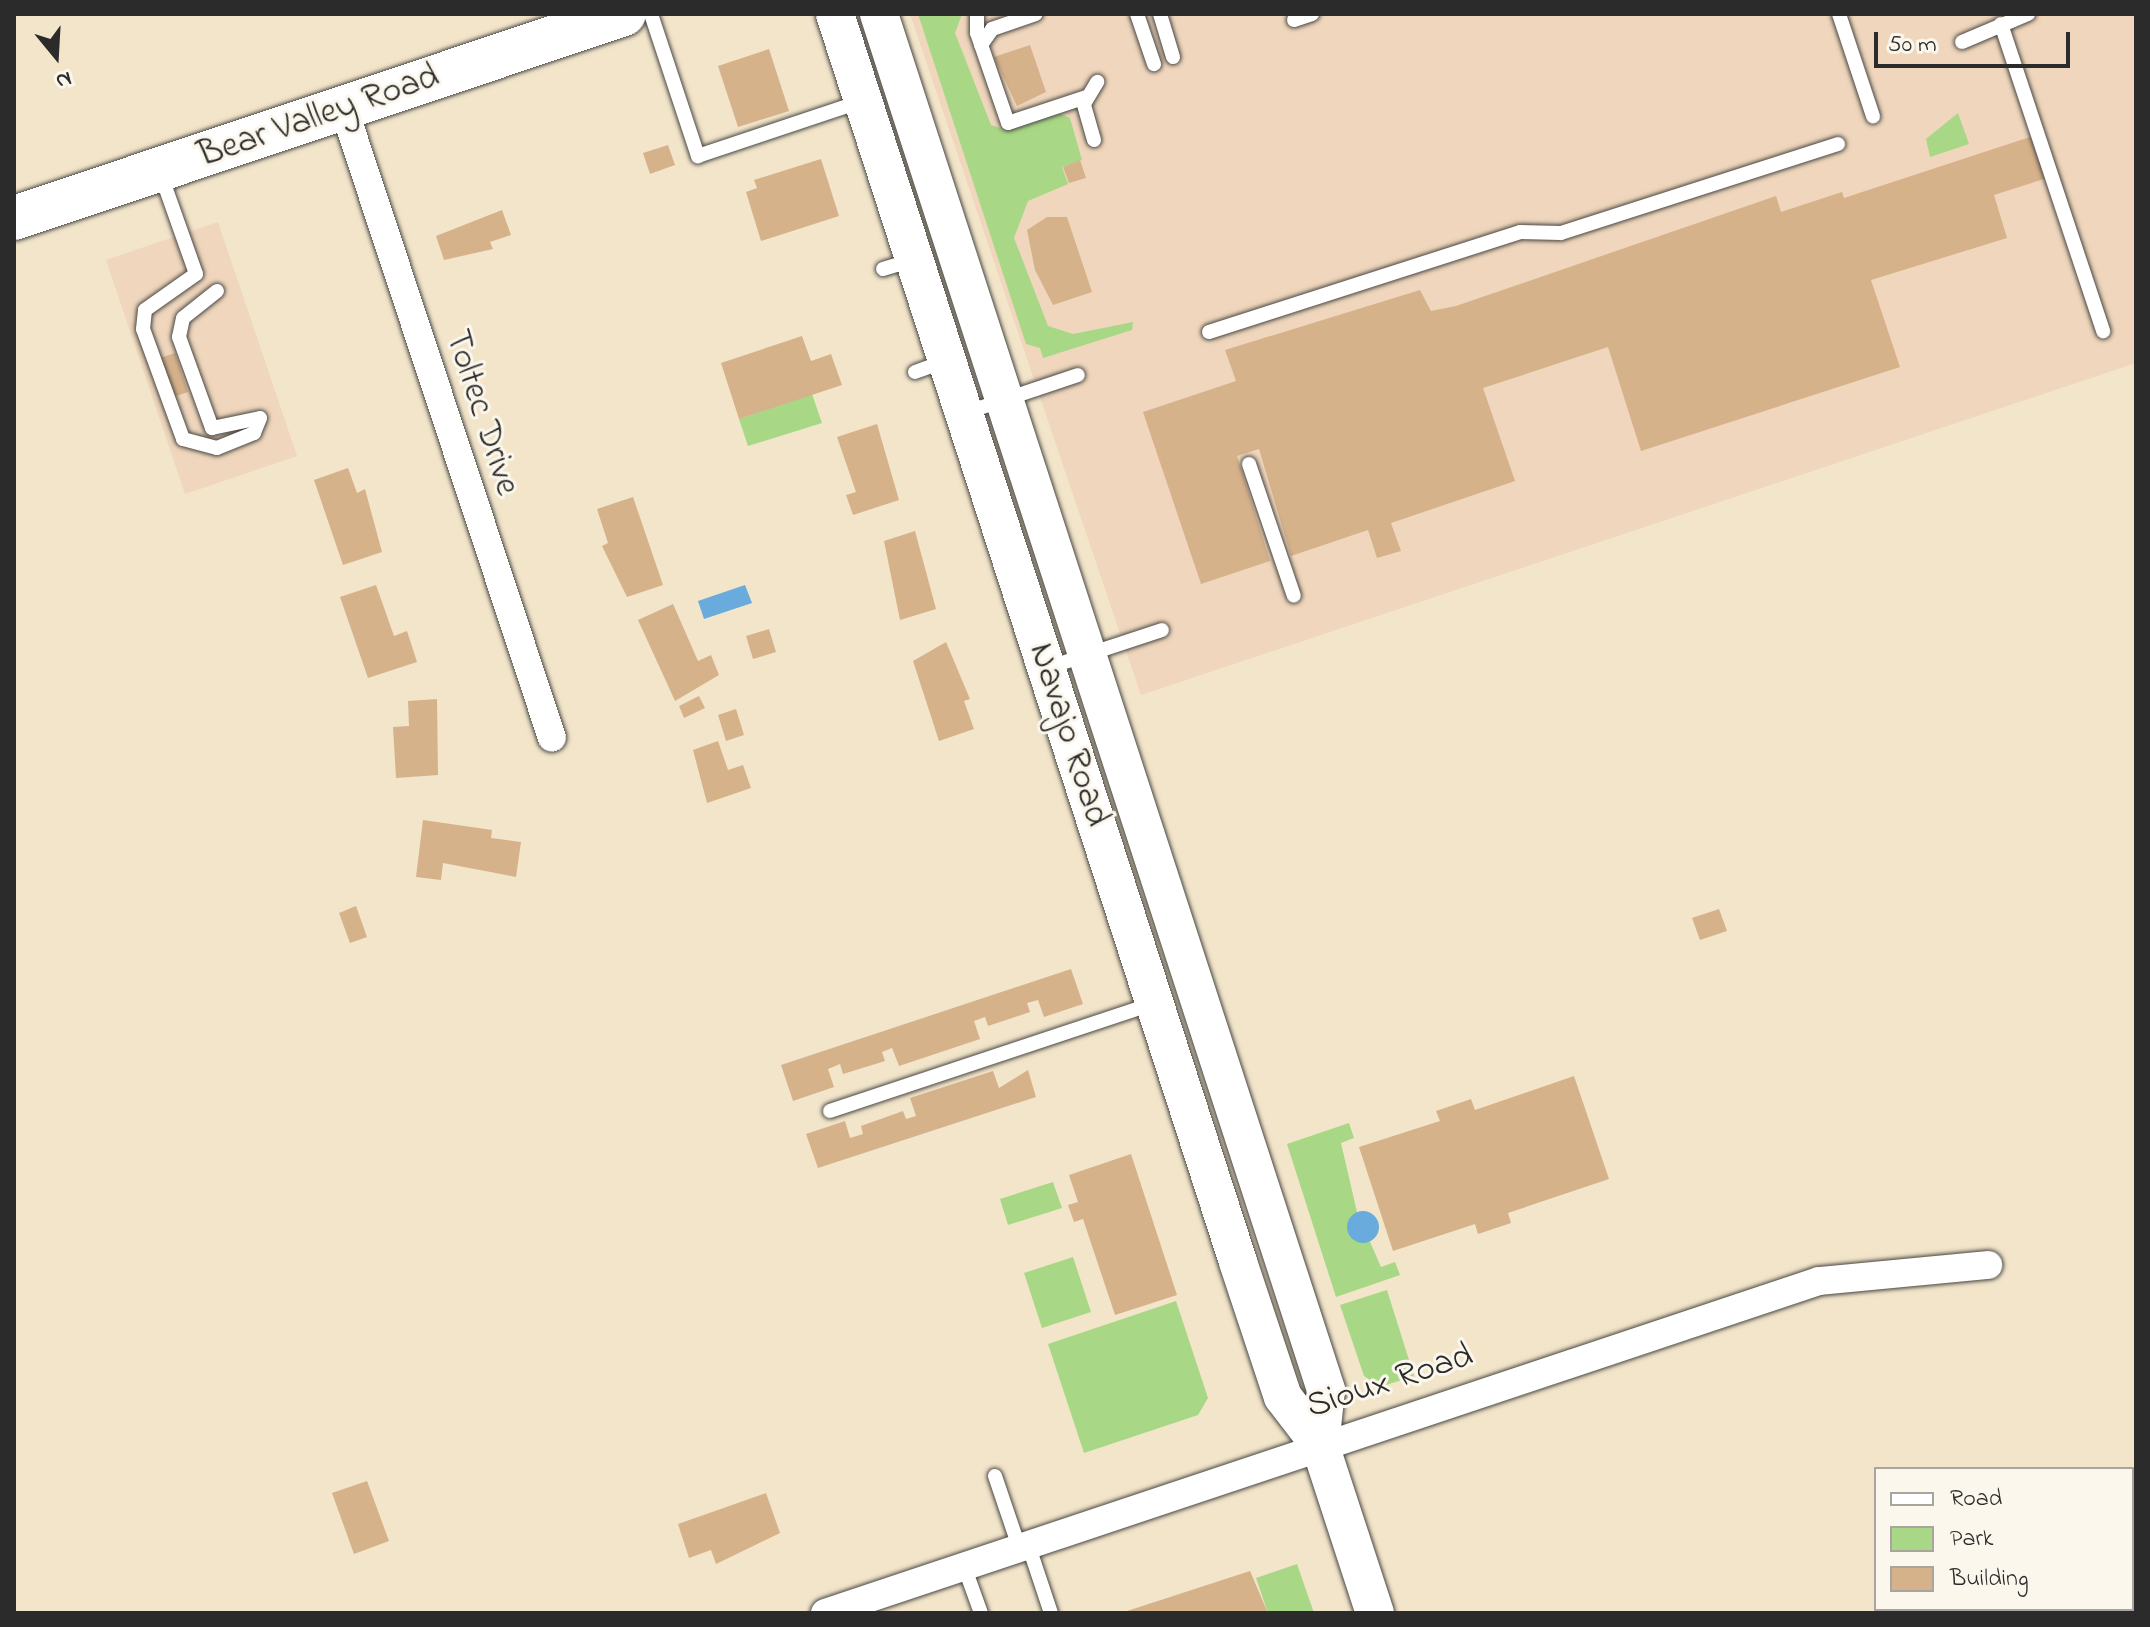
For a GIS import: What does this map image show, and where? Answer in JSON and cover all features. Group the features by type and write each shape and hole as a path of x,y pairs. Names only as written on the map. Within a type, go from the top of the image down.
{"main road":[{"name":"Bear Valley Road","path":"14,218 624,14"},
{"name":"Navajo Road","path":"835,14 863,101 898,265 931,366 964,413 1283,1397 1320,1445 1375,1613"},
{"name":"Navajo Road","path":"879,14 1326,1390 1320,1445"}],"street":[{"name":"Toltec Drive","path":"344,109 552,738"},
{"name":"Sioux Road","path":"825,1613 1320,1445 1819,1281 1988,1265"}],"lane":[{"path":"651,14 698,156 863,101"},
{"path":"977,14 981,45 1008,123 1086,97 1097,82"},
{"path":"981,45 992,29 1036,14"},
{"path":"1137,14 1154,64"},
{"path":"1160,14 1173,57"},
{"path":"1294,20 1312,14"},
{"path":"1839,14 1873,116"},
{"path":"1962,42 2028,14"},
{"path":"2001,24 2103,331"},
{"path":"1086,97 1094,140"},
{"path":"1209,332 1520,232 1561,233 1838,144"},
{"path":"160,170 196,274 145,310 143,329 183,439 193,447 217,448 254,433 260,418 212,428 179,337 183,318 217,291"},
{"path":"964,413 1078,375"},
{"path":"1249,464 1294,596"},
{"path":"1046,669 1162,630"},
{"path":"830,1111 1154,1004"},
{"path":"995,1476 1051,1613"},
{"path":"964,1566 981,1613"}],"shaded area":[{"path":"910,14 2136,14 2136,363 1141,695"},
{"path":"218,222 297,456 185,494 106,260"}],"green space":[{"path":"918,14 962,14 955,33 991,125 1007,130 1059,113 1070,118 1082,160 1062,167 1068,184 1028,201 1014,238 1048,326 1073,334 1133,322 1132,330 1043,358 1040,348 1026,344"},
{"path":"1958,113 1969,144 1930,157 1926,139"},
{"path":"812,394 822,423 748,446 739,419"},
{"path":"1349,1123 1354,1138 1341,1143 1357,1212 1381,1267 1395,1262 1400,1275 1336,1297 1287,1144"},
{"path":"1053,1182 1062,1208 1008,1225 1000,1199"},
{"path":"1073,1257 1091,1312 1042,1328 1024,1273"},
{"path":"1387,1290 1414,1376 1380,1387 1364,1376 1340,1305"},
{"path":"1176,1301 1208,1398 1198,1415 1084,1453 1048,1344"},
{"path":"1297,1564 1314,1613 1268,1613 1256,1578"}],"water":[{"path":"745,585 752,603 704,619 698,601"},
{"path":"1363,1211 1374,1216 1379,1227 1374,1238 1363,1243 1352,1238 1347,1227 1352,1216"}],"building":[{"path":"1030,45 1046,92 1017,106 994,57"},
{"path":"769,49 789,111 738,127 718,66"},
{"path":"2033,136 2047,178 1994,195 2007,238 1871,280 1900,367 1641,451 1608,347 1483,388 1515,481 1391,523 1401,551 1377,558 1368,530 1291,556 1259,449 1237,456 1270,561 1201,584 1143,412 1236,381 1225,350 1420,290 1431,311 1456,306 1776,196 1781,212 1842,192 1844,198"},
{"path":"668,145 675,165 650,174 643,153"},
{"path":"821,159 839,216 761,241 746,192 757,188 754,180"},
{"path":"1080,160 1086,178 1069,183 1063,167"},
{"path":"502,210 511,235 490,242 493,249 444,260 436,236"},
{"path":"1047,217 1067,217 1092,292 1053,305 1035,270 1027,230"},
{"path":"802,336 811,361 831,354 842,385 739,419 721,363"},
{"path":"175,353 188,392 173,397 160,358"},
{"path":"877,424 899,500 853,515 846,495 856,492 837,437"},
{"path":"348,468 357,493 365,489 382,552 343,565 314,480"},
{"path":"633,497 663,585 627,597 602,546 608,543 597,509"},
{"path":"915,531 936,609 900,620 884,541"},
{"path":"376,585 394,636 407,631 417,662 368,678 340,597"},
{"path":"673,604 698,661 711,655 719,675 675,701 638,620"},
{"path":"769,629 776,652 753,659 746,636"},
{"path":"946,642 970,699 964,701 974,729 939,741 913,661"},
{"path":"699,696 705,708 684,718 679,706"},
{"path":"437,699 438,775 396,778 393,727 409,726 408,701"},
{"path":"736,709 744,735 726,741 718,715"},
{"path":"718,741 728,770 743,765 751,788 707,803 693,750"},
{"path":"423,820 492,830 491,838 521,842 516,877 443,863 441,880 416,877"},
{"path":"356,906 367,937 350,943 339,913"},
{"path":"1719,909 1727,931 1700,940 1692,918"},
{"path":"1071,969 1083,1004 1044,1017 1038,1000 1027,1003 1030,1012 988,1026 985,1017 974,1021 980,1039 899,1066 892,1048 882,1052 885,1061 843,1074 840,1064 828,1069 834,1087 793,1101 781,1065"},
{"path":"1028,1070 1036,1097 818,1168 806,1134 845,1121 850,1138 863,1134 861,1126 903,1111 906,1119 916,1116 910,1098 993,1071 999,1088"},
{"path":"1574,1076 1609,1179 1508,1213 1511,1223 1478,1234 1475,1224 1393,1251 1359,1147 1440,1121 1436,1111 1471,1099 1475,1110"},
{"path":"1131,1154 1177,1295 1115,1315 1083,1219 1074,1222 1068,1205 1078,1202 1069,1175"},
{"path":"367,1481 389,1541 354,1554 332,1493"},
{"path":"766,1493 780,1533 716,1564 711,1550 689,1558 678,1524"},
{"path":"1250,1571 1268,1613 1124,1613 1124,1612"}]}
